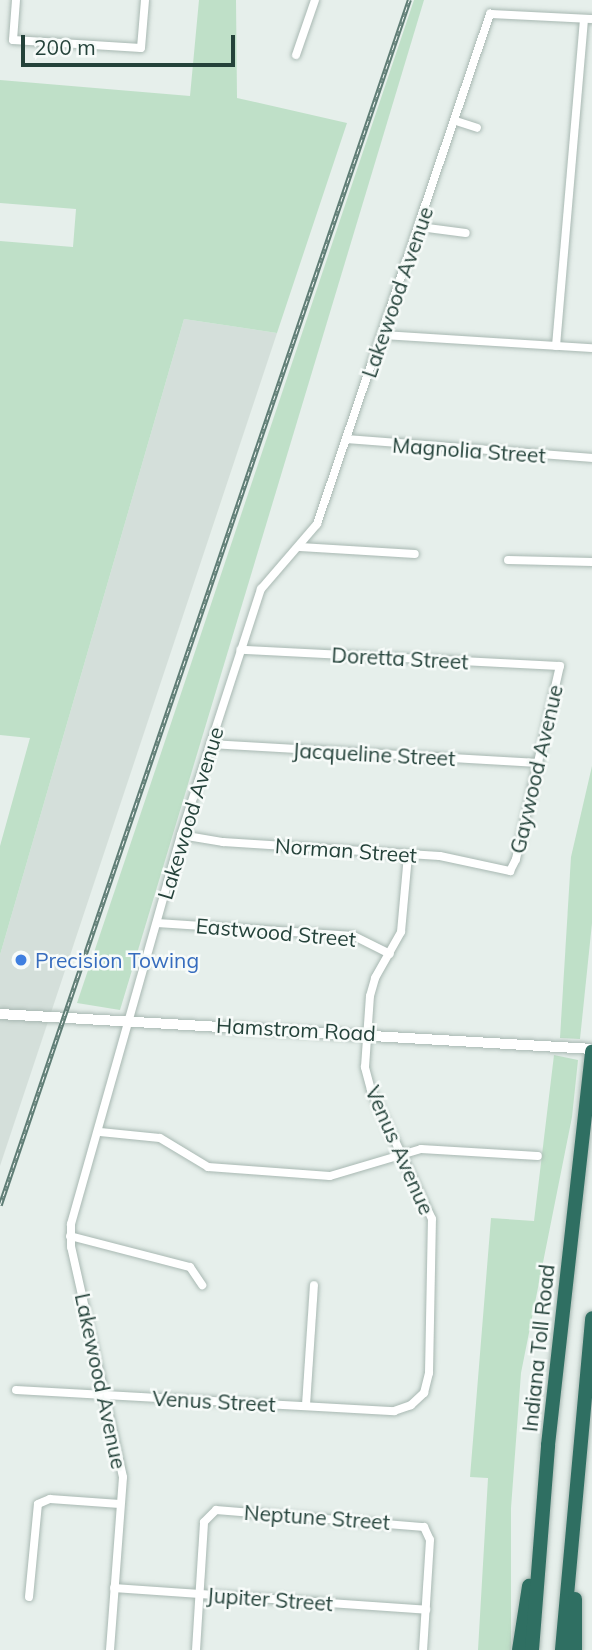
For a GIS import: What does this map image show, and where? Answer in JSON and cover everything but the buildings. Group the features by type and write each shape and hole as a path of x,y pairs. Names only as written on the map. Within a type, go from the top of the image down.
{"highway":[{"name":"Indiana Toll Road","path":"532,1650 542,1516 592,1050"},
{"path":"562,1650 592,1318"},
{"path":"519,1650 542,1516"},
{"path":"575,1518 575,1650"}],"street":[{"path":"16,0 13,40 141,48 145,0"},
{"path":"296,55 315,0"},
{"name":"Lakewood Avenue","path":"110,1650 121,1467 70,1236 181,835 261,589 300,547 317,524 491,14 588,19"},
{"path":"556,346 588,19"},
{"path":"456,121 477,128"},
{"path":"420,228 466,233"},
{"path":"383,335 592,348"},
{"name":"Magnolia Street","path":"347,439 592,458"},
{"path":"300,547 415,554"},
{"path":"508,560 592,562"},
{"name":"Doretta Street","path":"240,650 560,666"},
{"name":"Gaywood Avenue","path":"510,870 560,666"},
{"name":"Jacqueline Street","path":"210,744 538,764"},
{"name":"Norman Street","path":"181,835 440,856 510,870"},
{"name":"Venus Avenue","path":"408,855 404,921 372,987 365,1067 371,1090 432,1219 435,1237 429,1373 424,1393 411,1405"},
{"name":"Eastwood Street","path":"157,923 354,936 390,954"},
{"name":"Hamstrom Road","path":"0,1014 367,1034 592,1050"},
{"path":"100,1132 160,1138 196,1164 330,1176 421,1149 538,1156"},
{"path":"70,1236 190,1267 202,1285"},
{"path":"306,1405 314,1285"},
{"name":"Venus Street","path":"16,1390 394,1410 411,1405"},
{"path":"29,1597 37,1505 48,1499 120,1504"},
{"name":"Neptune Street","path":"198,1594 208,1515 221,1510 414,1524 426,1528 430,1540 426,1610"},
{"name":"Jupiter Street","path":"114,1588 426,1610"},
{"path":"196,1650 198,1594"},
{"path":"423,1650 426,1610"}],"shaded area":[{"path":"184,319 277,333 0,1166 0,955"}],"green space":[{"path":"199,0 236,0 237,98 347,123 277,333 184,319 0,955 0,846 30,738 0,735 0,241 73,247 76,209 0,203 0,80 190,96"},
{"path":"414,0 424,0 120,1010 77,1003"},
{"path":"592,766 592,923 580,1039 560,1038 571,857"},
{"path":"554,1055 578,1060 572,1117 521,1373 511,1508 511,1650 478,1650 488,1478 470,1477 491,1218 534,1221"}],"railway":[{"path":"0,1205 409,0"}],"place":[{"name":"Precision Towing","path":"21,960"}]}
